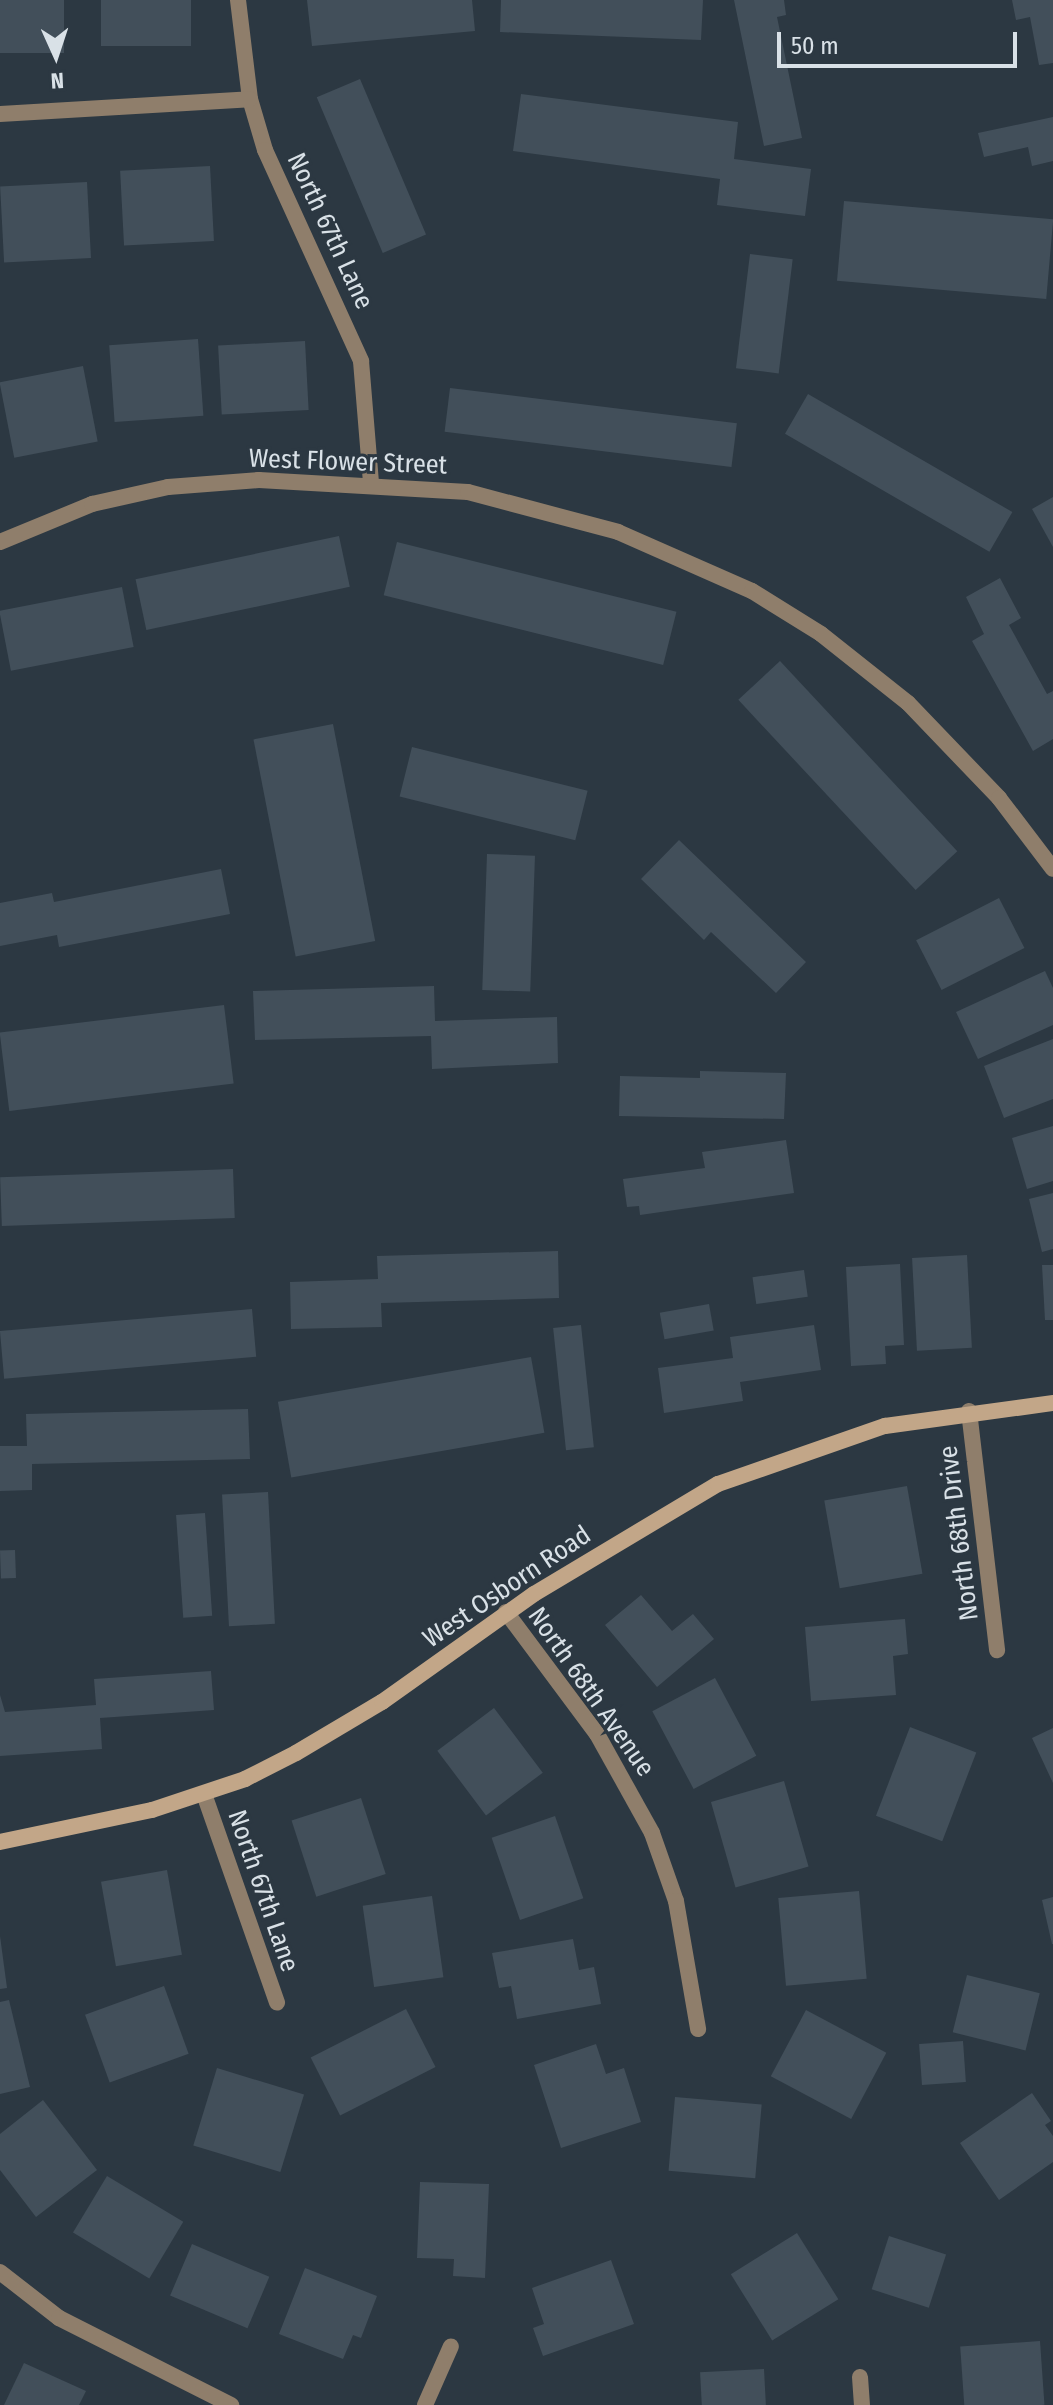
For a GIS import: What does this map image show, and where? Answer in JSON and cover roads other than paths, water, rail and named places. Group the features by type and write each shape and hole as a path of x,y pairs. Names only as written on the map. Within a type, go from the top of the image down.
{"street":[{"name":"North 67th Lane","path":"238,0 250,99 286,199 361,361 371,482"},
{"path":"0,114 250,99"},
{"name":"West Flower Street","path":"0,542 92,504 168,487 371,482 468,492 618,532 774,603 908,703 999,798 1053,869"},
{"name":"West Osborn Road","path":"0,1842 74,1831 204,1794 338,1730 506,1612 718,1484 871,1430 969,1411 1053,1403"},
{"name":"North 68th Drive","path":"969,1411 997,1650"},
{"name":"North 68th Avenue","path":"506,1612 597,1734 652,1833 676,1901 698,2029"},
{"name":"North 67th Lane","path":"204,1794 277,2003"},
{"path":"2,2278 59,2318 231,2405"},
{"path":"425,2405 451,2346"},
{"path":"860,2377 862,2405"}]}
